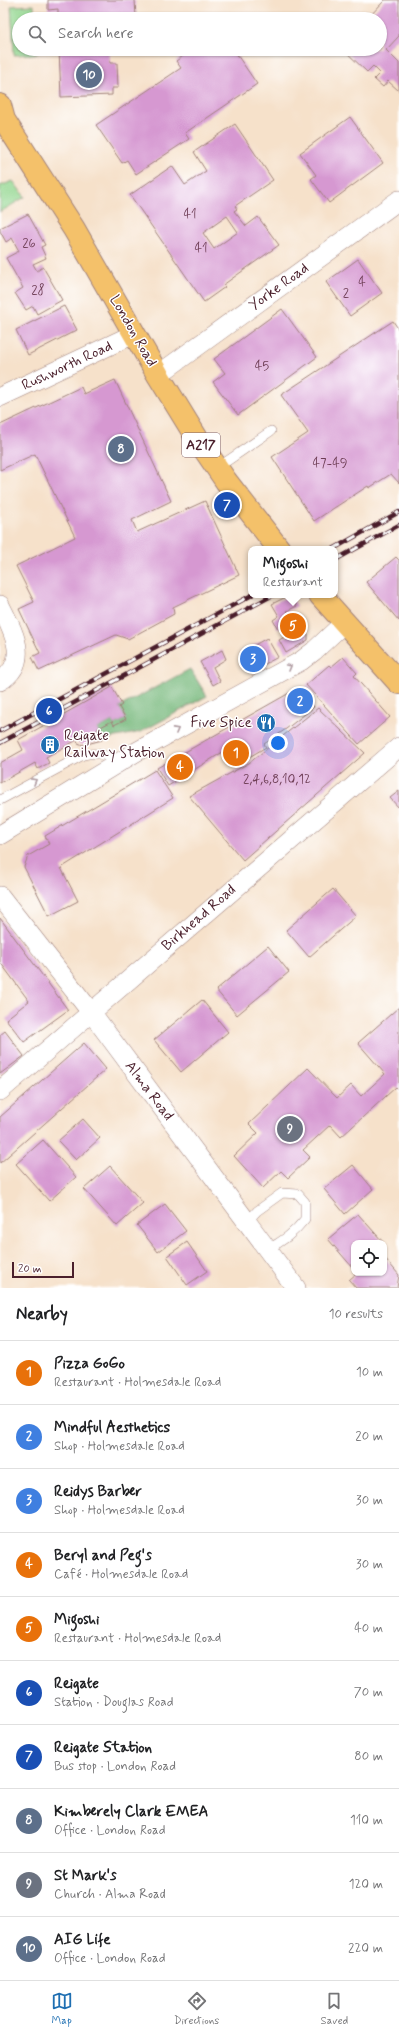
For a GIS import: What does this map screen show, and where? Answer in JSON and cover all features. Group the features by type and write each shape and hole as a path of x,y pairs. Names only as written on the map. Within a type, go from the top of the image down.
{"main road":[{"name":"London Road","path":"1,116 74,229 134,334 217,468 277,546"},
{"path":"323,598 399,683"}],"street":[{"name":"Yorke Road","path":"158,374 399,200"},
{"name":"Rushworth Road","path":"0,397 134,334"},
{"path":"0,605 17,642 18,654 14,668 0,681"},
{"path":"0,835 117,763 301,661 345,622"},
{"name":"Birkhead Road","path":"0,1091 399,747"},
{"name":"Alma Road","path":"0,896 91,1012 296,1288"}],"lane":[{"path":"217,468 271,431"},
{"path":"0,800 83,755 95,752 109,756 117,763"},
{"path":"247,1222 257,1211 282,1192 298,1194 305,1202 305,1219 296,1231 281,1242 267,1249"}],"green space":[{"path":"34,5 34,12 12,12 12,22 11,6"},
{"path":"13,181 25,197 0,212 0,186"},
{"path":"190,669 207,696 141,732 102,740 97,729 112,721 114,725 126,719 119,707"}],"building":[{"path":"48,0 135,0 136,12 58,12 58,9 48,10"},
{"path":"385,0 399,0 399,36 387,49 387,12 374,12"},
{"path":"387,51 399,63 399,91 388,81 383,87 374,79 380,73 373,66 367,72 350,56 387,56"},
{"path":"59,56 110,56 110,63 117,63 118,88 112,88 112,95 61,97"},
{"path":"183,56 238,56 257,84 185,133 189,139 136,174 127,160 122,163 96,125 181,68 176,61"},
{"path":"350,117 383,163 329,203 311,179 316,175 300,153"},
{"path":"235,124 273,180 235,206 237,209 234,211 246,226 258,217 279,245 223,285 225,287 204,302 130,195 172,166 185,185 206,171 194,152","holes":["227,216 238,232 214,249 203,233"]},
{"path":"28,214 45,245 41,247 46,258 33,264 37,271 43,267 62,300 37,314 33,306 26,310 15,293 23,288 6,258 19,251 12,238 6,242 0,231 0,228"},
{"path":"358,259 382,293 350,316 326,282"},
{"path":"64,306 77,330 28,355 16,330"},
{"path":"282,309 317,357 238,415 213,382 225,373 214,359"},
{"path":"393,321 399,330 399,483 391,474 369,488 368,486 314,521 272,457 308,433 281,395"},
{"path":"115,380 171,501 132,520 137,532 205,501 239,575 173,607 174,614 128,639 116,635 39,671 32,657 40,653 19,609 34,602 16,566 75,537 35,454 0,470 0,425 81,387 84,394"},
{"path":"396,557 399,560 399,621 366,582"},
{"path":"284,598 292,598 297,606 287,611 295,620 278,629 273,620 279,616 272,604"},
{"path":"301,628 308,634 308,640 286,653 279,640"},
{"path":"267,638 278,657 250,672 240,653"},
{"path":"222,650 226,659 213,667 220,681 213,685 200,662"},
{"path":"343,657 357,673 354,676 390,717 359,744 306,685 329,665 331,667"},
{"path":"112,687 122,705 119,707 126,719 114,725 112,721 97,729 102,740 83,745 78,743 77,740 46,757 49,763 38,769 35,763 0,783 0,763 23,750 18,740"},
{"path":"300,687 314,707 264,744 266,747 236,765 226,750 168,786 157,768"},
{"path":"318,708 365,753 243,860 189,796 249,763"},
{"path":"155,770 173,798 61,868 78,901 49,916 24,867 28,856 49,844 45,836"},
{"path":"399,791 399,808 390,798"},
{"path":"333,889 356,916 309,957 286,930"},
{"path":"0,918 68,1010 24,1042 6,1019 29,1001 0,962"},
{"path":"268,946 289,972 237,1015 216,990"},
{"path":"202,1000 228,1032 181,1072 154,1040"},
{"path":"399,1007 399,1090 396,1087 341,1137 330,1125 303,1150 310,1157 288,1178 281,1171 263,1188 234,1156 258,1133 249,1124 308,1068 337,1098 351,1085 361,1096 385,1074 358,1043"},
{"path":"5,1031 24,1056 0,1074 0,1035"},
{"path":"84,1043 106,1069 0,1163 0,1117"},
{"path":"83,1119 100,1138 76,1160 58,1141"},
{"path":"43,1140 76,1177 49,1201 16,1164"},
{"path":"353,1165 373,1189 345,1214 324,1189"},
{"path":"110,1166 143,1203 117,1226 84,1189"},
{"path":"165,1204 186,1231 158,1252 137,1225"},
{"path":"358,1214 381,1240 351,1240 351,1266 328,1239"},
{"path":"187,1242 207,1271 187,1285 167,1256"},
{"path":"387,1261 399,1275 397,1288 356,1288 349,1280 354,1276 387,1276"}],"railway":[{"path":"338,546 399,512"},
{"path":"338,558 399,525"},
{"path":"0,731 248,597"},
{"path":"0,743 267,598"}],"place":[{"name":"AIG Life","path":"89,75"},
{"name":"Kimberely Clark EMEA","path":"121,449"},
{"name":"Reigate Station","path":"227,505"},
{"name":"Migoshi","path":"293,626"},
{"name":"Reidys Barber","path":"253,659"},
{"name":"Mindful Aesthetics","path":"300,701"},
{"name":"Reigate","path":"49,711"},
{"name":"Five Spice","path":"266,723"},
{"name":"Reigate Railway Station","path":"50,745"},
{"name":"Pizza GoGo","path":"236,753"},
{"name":"Beryl and Peg's","path":"180,767"},
{"name":"St Mark's","path":"290,1129"}]}
